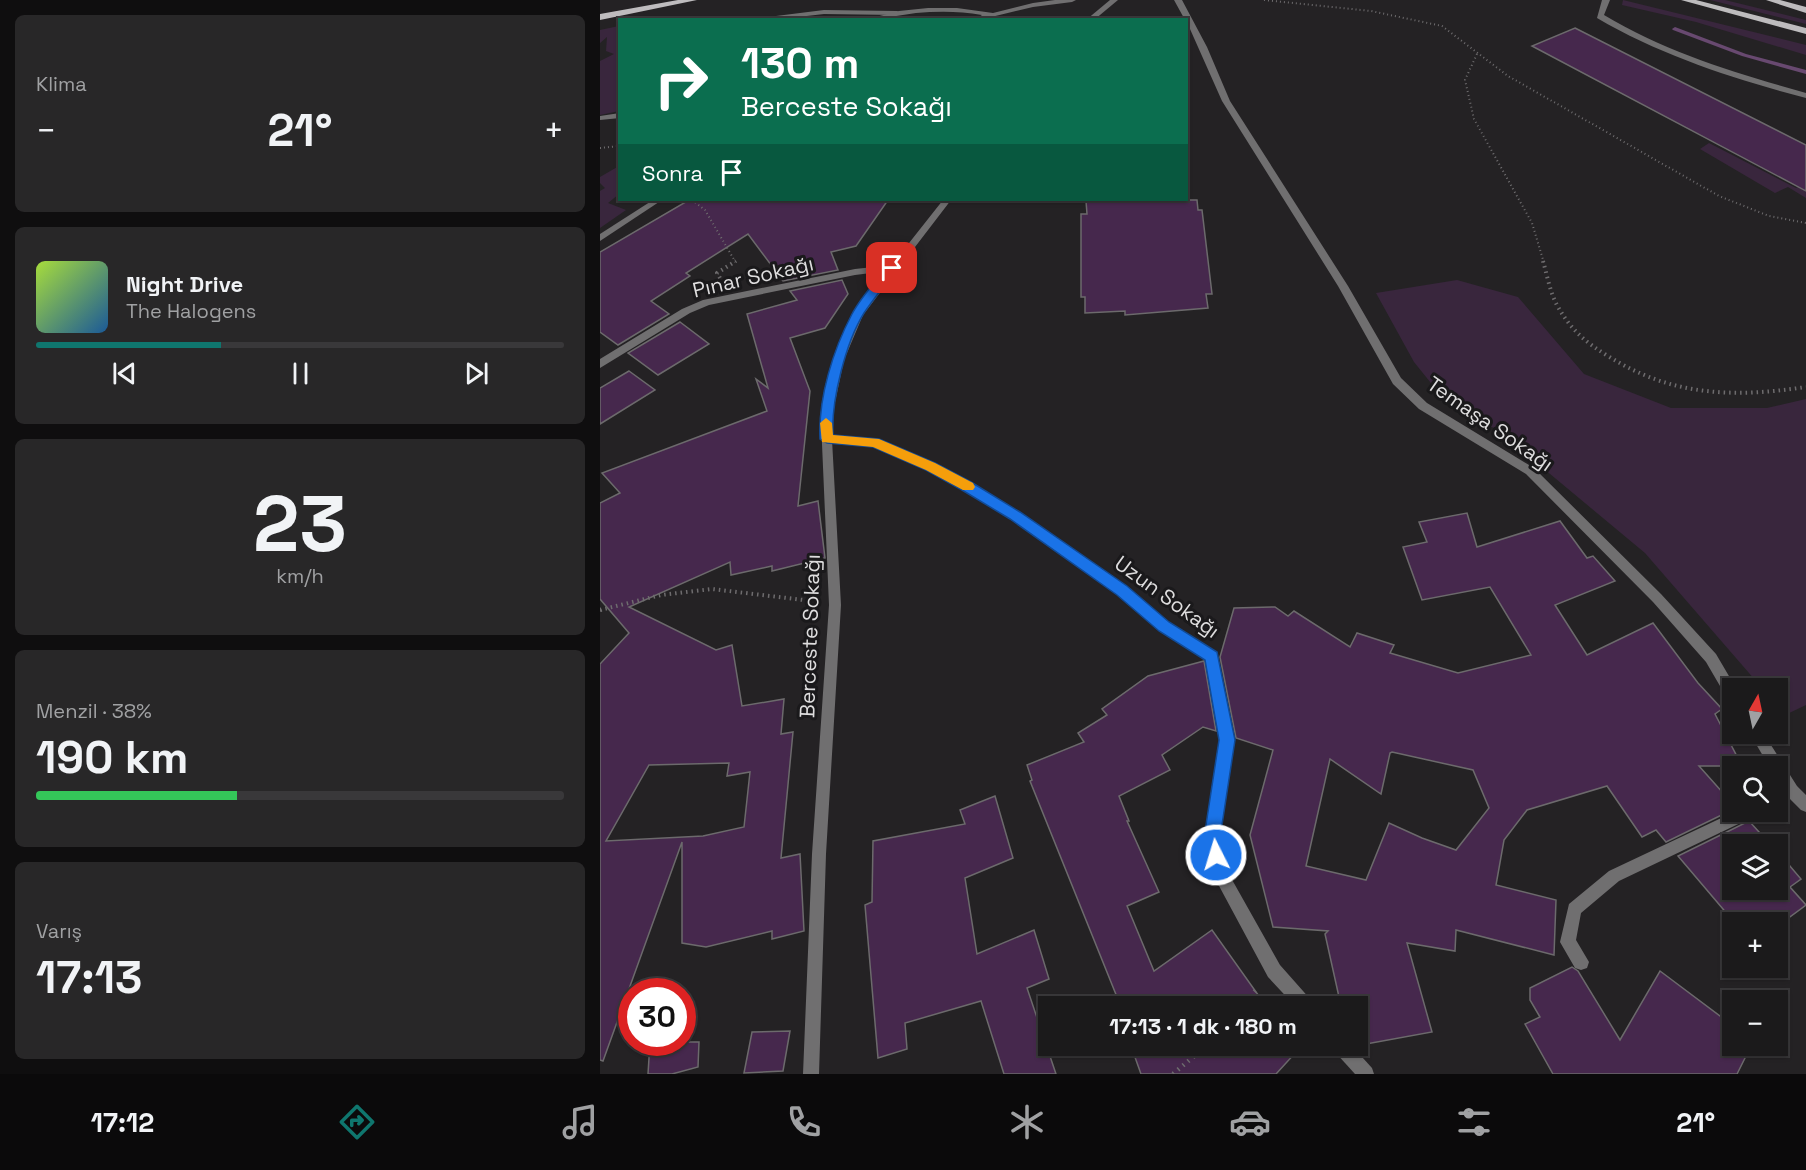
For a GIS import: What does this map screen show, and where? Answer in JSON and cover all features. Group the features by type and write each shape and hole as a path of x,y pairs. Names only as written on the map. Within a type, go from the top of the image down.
{"main road":[{"path":"600,17 693,0"},
{"path":"1685,0 1806,31"},
{"path":"1770,0 1806,10"}],"street":[{"path":"981,18 990,14 1072,0"},
{"path":"1092,18 1114,0"},
{"name":"Temaşa Sokağı","path":"1178,0 1188,18"},
{"path":"1606,0 1600,16 1650,44 1696,62 1806,96"},
{"path":"876,18 945,7 990,14"},
{"path":"766,18 824,12 897,13"},
{"name":"Temaşa Sokağı","path":"1188,19 1226,101 1343,286 1397,381 1423,406 1530,471 1664,606 1711,658 1723,678"},
{"path":"600,118 618,115"},
{"path":"600,238 656,201"},
{"name":"Berceste Sokağı","path":"811,1074 819,866 835,605 826,421 839,360 858,314 946,201"},
{"name":"Pınar Sokağı","path":"600,364 686,311 706,302 855,272 892,268"},
{"name":"Uzun Sokağı","path":"827,439 875,442 931,466 967,486 1025,522 1122,590 1164,627 1212,656 1227,740 1212,838 1219,872 1274,971 1296,996"},
{"path":"1788,785 1806,805"},
{"path":"1788,793 1792,791"},
{"path":"1581,962 1568,942 1574,909 1614,876 1727,822"},
{"path":"1350,1056 1366,1074"}],"path":[{"path":"1264,0 1371,11 1442,26 1508,76 1719,196 1769,216 1806,223"},
{"path":"1477,54 1465,80 1474,119 1532,223 1556,304 1581,339 1625,367 1654,381 1692,390 1727,393 1774,392 1806,387"},
{"path":"600,148 618,146"},
{"path":"693,201 705,210 737,262 717,273 721,280"},
{"path":"600,610 661,595 712,589 835,605"},
{"path":"1173,1074 1194,1056"}],"shaded area":[{"path":"1623,0 1806,45 1806,55 1696,22 1622,5"},
{"path":"1710,0 1725,0 1806,20 1806,24"},
{"path":"618,26 618,111 600,115 600,61 614,54 606,51 607,37 600,43 600,30"},
{"path":"1709,143 1796,188 1806,183 1806,198 1788,187 1775,193 1700,149"},
{"path":"618,167 618,195 608,203 626,210 600,228 600,191 605,188 600,183 600,177"},
{"path":"1457,280 1518,297 1584,374 1671,408 1767,408 1806,399 1806,705 1788,714 1788,678 1753,678 1645,553 1496,429 1451,408 1414,362 1376,293"}],"building":[{"path":"1575,28 1806,145 1806,191 1532,46"},
{"path":"1197,200 1198,210 1202,210 1212,294 1206,294 1208,308 1125,315 1125,311 1085,313 1085,297 1081,297 1081,214 1087,214 1086,201"},
{"path":"687,201 887,201 856,246 831,252 838,270 783,281 748,234 686,273 690,276 651,301 669,314 618,345 600,332 600,252"},
{"path":"842,280 848,294 825,328 790,338 810,391 798,506 818,501 825,558 772,571 772,566 731,575 730,562 629,607 716,650 732,645 742,706 784,699 781,734 793,732 781,858 800,854 804,931 772,939 772,931 706,947 682,943 682,842 633,978 618,978 618,1019 603,1061 600,1060 600,664 629,633 600,599 600,503 620,493 602,473 767,411 756,379 768,388 747,314 797,300 790,291","holes":["729,763 727,776 750,772 744,827 703,836 606,841 649,765"]},
{"path":"680,322 709,344 658,375 628,353"},
{"path":"629,371 655,390 600,424 600,388"},
{"path":"1467,513 1477,547 1560,521 1587,558 1593,556 1615,581 1555,605 1587,655 1653,623 1698,683 1722,709 1715,714 1722,727 1722,744 1731,744 1737,756 1722,756 1722,766 1699,766 1722,792 1722,815 1666,842 1656,830 1642,837 1607,786 1527,810 1504,840 1496,885 1556,900 1554,955 1456,930 1455,951 1407,943 1432,1032 1368,1043 1368,996 1339,996 1325,934 1328,931 1273,927 1250,835 1273,750 1236,738 1220,657 1234,608 1275,607 1288,616 1294,611 1350,647 1357,633 1394,645 1390,653 1458,673 1531,655 1490,587 1422,600 1403,547 1427,542 1419,522","holes":["1392,752 1473,770 1489,808 1456,850 1389,823 1366,880 1306,866 1330,759 1381,794"]},
{"path":"1204,661 1216,731 1203,727 1162,755 1170,770 1119,796 1129,821 1127,821 1159,892 1127,906 1154,971 1212,930 1259,996 1117,996 1030,781 1032,780 1027,765 1084,742 1078,733 1107,715 1102,709 1148,676"},
{"path":"995,796 1013,858 965,878 977,954 1034,930 1049,979 1027,988 1038,1021 1038,1056 1050,1056 1056,1074 1004,1074 981,1001 905,1023 907,1049 878,1058 865,905 872,902 873,841 965,824 960,810"},
{"path":"1750,822 1761,834 1723,834"},
{"path":"1722,834 1722,900 1788,900 1788,864 1801,879 1790,887 1806,905 1788,918 1788,912 1726,912 1678,856"},
{"path":"1572,967 1578,971 1620,1040 1660,971 1722,1018 1722,1056 1746,1056 1737,1074 1553,1074 1525,1024 1540,1017 1530,1000 1530,988"},
{"path":"790,1031 783,1071 744,1073 752,1032"},
{"path":"696,1042 699,1042 698,1067 672,1074 648,1074 649,1056 696,1056"},
{"path":"1135,1056 1292,1056 1276,1074 1141,1074"}],"waterway":[{"path":"1675,29 1744,55 1806,72"}],"slow traffic":[{"path":"826,423 827,439 875,442 931,466 968,487"}],"route":[{"path":"892,268 858,314 839,360 826,421 827,439 875,442 931,466 967,486 1015,516 1122,590 1164,627 1212,656 1227,740 1212,838 1216,855"}]}
